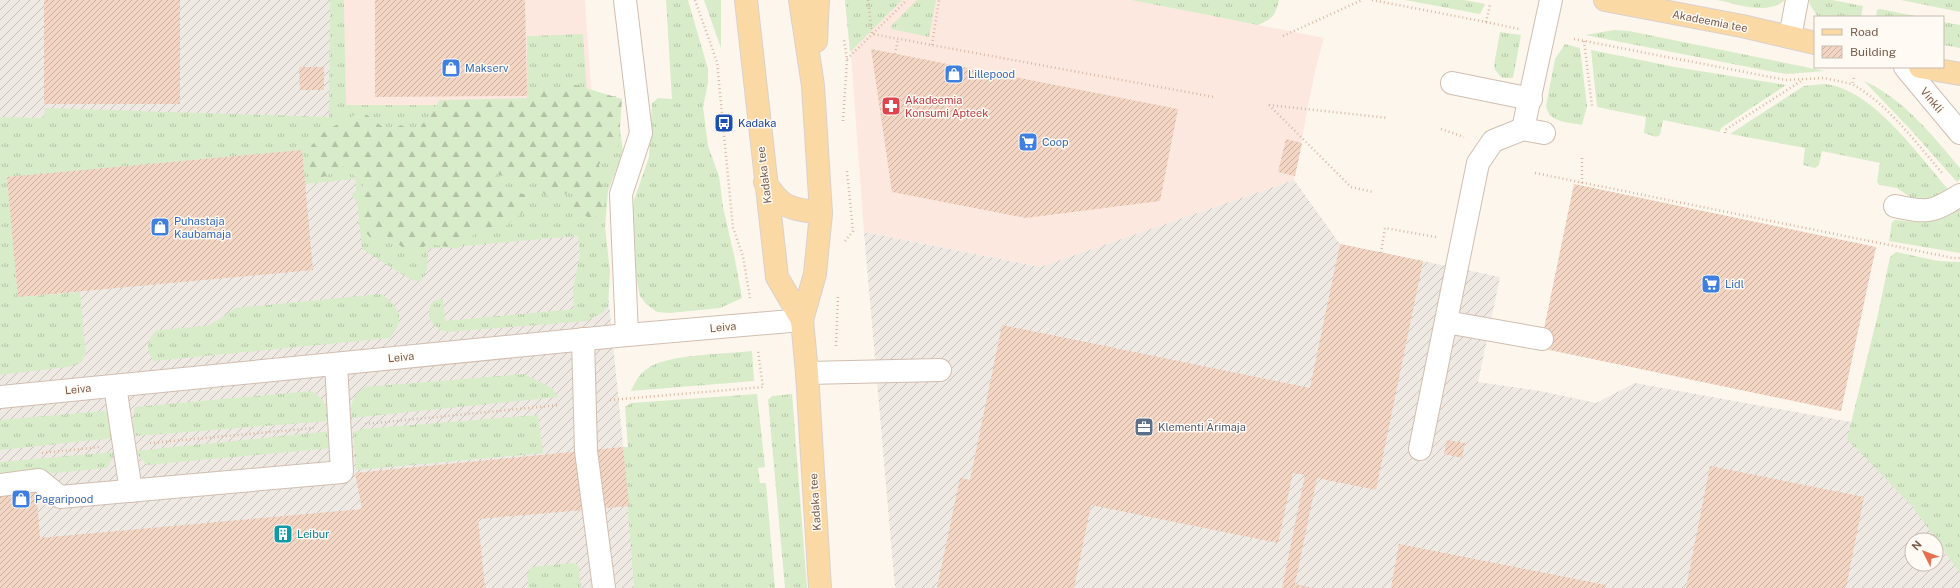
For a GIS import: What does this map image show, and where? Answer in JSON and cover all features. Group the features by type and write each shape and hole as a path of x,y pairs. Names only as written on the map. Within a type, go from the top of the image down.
{"main road":[{"name":"Kadaka tee","path":"746,0 765,182 777,277 802,320"},
{"name":"Kadaka tee","path":"800,0 813,86 821,214 815,274 802,320 807,373 820,588"},
{"path":"813,86 818,0"},
{"name":"Akadeemia tee","path":"1605,0 1814,43"},
{"path":"1926,68 1960,74"},
{"path":"765,182 777,200 791,208 821,214"}],"street":[{"path":"625,0 641,133 621,194 627,335"},
{"path":"1420,449 1478,163 1493,141 1534,131 1531,99 1551,0"},
{"path":"1790,37 1797,0"},
{"name":"Vinkli","path":"1906,68 1960,133"},
{"path":"1452,83 1531,99"},
{"path":"1895,206 1921,212 1941,207 1954,187"},
{"name":"Leiva","path":"0,397 583,339 802,320"},
{"path":"1446,322 1542,339"},
{"path":"583,339 586,451 604,588"},
{"path":"0,485 39,480 60,497 342,472 336,364"},
{"path":"807,373 940,370"},
{"path":"115,386 131,491"}],"path":[{"path":"635,398 763,387 744,256 733,228 717,62 696,0"},
{"path":"868,0 872,34"},
{"path":"847,59 907,0"},
{"path":"932,45 939,0"},
{"path":"1283,36 1362,0"},
{"path":"1372,0 1519,29"},
{"path":"1486,22 1490,5"},
{"path":"872,34 1214,97"},
{"path":"895,54 898,39"},
{"path":"1574,39 1786,80 1824,78 1852,84 1864,90 1879,105 1954,187"},
{"path":"1584,41 1592,106"},
{"path":"1852,84 1854,78"},
{"path":"1725,133 1726,130 1802,80"},
{"path":"1373,192 1351,187 1269,105 1388,118"},
{"path":"1582,158 1582,186"},
{"path":"1535,173 1953,258 1960,258"},
{"path":"1381,252 1385,228 1462,242"}],"shaded area":[{"path":"0,0 330,0 330,117 593,119 605,262 629,506 634,588 0,588"},
{"path":"330,0 585,0 593,119 330,117"},
{"path":"863,0 1131,0 1324,38 1315,71 1294,180 1040,267 864,232 848,14"},
{"path":"1294,180 1340,244 1500,277 1478,382 1540,391 1596,403 1635,383 1851,422 1960,538 1960,588 895,588 864,232 1040,267"}],"green space":[{"path":"330,0 344,0 346,105 527,105 527,36 583,34 587,96 616,96 623,152 608,191 605,227 610,271 608,307 602,313 586,321 447,332 437,328 429,316 430,306 433,301 443,299 445,321 574,309 573,289 580,255 578,236 428,249 427,270 421,281 411,280 362,249 355,179 305,184 302,150 8,177 18,297 80,292 86,355 81,362 74,366 0,375 0,117 44,118 45,108 329,117"},
{"path":"666,0 688,0 708,69 708,83 703,107 708,146 719,176 723,207 742,298 720,308 670,313 657,312 646,304 640,296 636,278 632,213 634,200 649,157 652,103 658,98 672,99"},
{"path":"704,0 721,0 721,48"},
{"path":"845,0 902,0 850,52"},
{"path":"917,0 936,0 929,37 891,29 892,25"},
{"path":"1131,0 1279,0 1273,16 1267,21 1258,25"},
{"path":"1405,0 1464,0 1485,4 1480,14"},
{"path":"1717,0 1785,0 1778,5 1752,8"},
{"path":"1809,0 1832,0 1863,6 1861,16 1817,16 1810,5"},
{"path":"1901,0 1960,0 1960,12"},
{"path":"1880,9 1915,16 1876,16 1877,10"},
{"path":"1944,22 1960,25 1960,48 1944,45"},
{"path":"1614,30 1629,31 1825,71 1787,74 1585,35"},
{"path":"1500,32 1521,35 1513,78 1502,78 1495,70 1494,65"},
{"path":"1565,44 1580,48 1587,106 1582,125 1555,119 1548,112 1546,106 1555,59"},
{"path":"1591,50 1675,67 1786,85 1721,128 1720,132 1663,120 1660,135 1656,137 1644,133 1646,117 1597,107"},
{"path":"1864,81 1892,98 1905,108 1928,131 1960,168 1960,179 1957,182 1910,129"},
{"path":"572,84 622,99 618,153 605,149 599,165 605,203 593,220 573,209 574,190 553,199 539,191 535,175 522,181 496,174 493,182 525,195 527,209 498,232 478,231 458,249 431,244 409,252 384,234 373,241 357,222 365,210 351,195 364,185 344,166 326,176 313,180 307,168 314,158 311,146 325,131 362,111 388,131 401,125 416,133 440,100 529,98 541,85 557,102"},
{"path":"1824,84 1842,88 1859,97 1876,110 1893,125 1949,190 1928,200 1911,198 1897,188 1880,185 1877,182 1880,163 1822,151 1819,165 1815,168 1803,165 1805,148 1730,134 1804,86"},
{"path":"1960,207 1960,253 1889,241 1892,222 1895,220 1916,222 1933,221"},
{"path":"1896,252 1938,261 1960,262 1960,573 1944,551 1944,532 1931,532 1912,506 1847,439 1878,314 1890,257"},
{"path":"381,294 393,304 399,314 398,325 390,338 154,361 148,349 149,341 157,330 206,326 218,320 235,308"},
{"path":"752,351 754,381 631,391 642,373 656,364 667,360"},
{"path":"524,374 552,388 558,397 351,418 353,400 365,387"},
{"path":"311,391 325,403 330,421 135,436 133,421 135,407"},
{"path":"757,394 765,467 758,468 760,483 766,483 775,588 634,588 623,447 628,447 625,407 631,403"},
{"path":"792,394 807,588 785,588 768,400 772,396"},
{"path":"103,411 111,413 114,438 0,450 0,420"},
{"path":"538,415 543,453 356,470 353,432 363,429"},
{"path":"332,431 332,448 147,465 134,451"},
{"path":"115,452 107,468 0,478 0,462"},
{"path":"572,563 576,564 579,568 581,588 528,588 527,574 532,567"}],"building":[{"path":"44,0 180,0 180,104 44,104"},
{"name":"Makserv","path":"375,0 525,0 527,96 375,97"},
{"name":"Coop","path":"871,49 1178,109 1160,201 1026,218 892,192"},
{"path":"299,67 324,67 324,90 300,90"},
{"path":"1286,139 1302,143 1295,176 1278,172"},
{"name":"Puhastaja Kaubamaja","path":"302,150 313,270 18,297 7,177"},
{"name":"Lidl","path":"1574,184 1876,247 1841,411 1540,348"},
{"path":"1340,244 1423,261 1376,490 1317,478 1295,584 1313,588 1282,588 1305,475 1293,473 1278,543 1091,505 1074,588 937,588 960,478 970,480 1002,325 1310,388"},
{"path":"1447,440 1465,443 1462,458 1444,454"},
{"name":"Leibur","path":"623,447 629,506 478,519 485,588 0,588 0,491 36,488 40,538 362,509 355,473"},
{"path":"1710,466 1864,497 1846,588 1686,588"},
{"path":"1399,544 1606,585 1606,588 1391,588"}],"place":[{"name":"Makserv","path":"451,68"},
{"name":"Lillepood","path":"954,74"},
{"name":"Akadeemia Konsumi Apteek","path":"891,106"},
{"name":"Kadaka","path":"724,123"},
{"name":"Coop","path":"1028,142"},
{"name":"Puhastaja Kaubamaja","path":"160,227"},
{"name":"Lidl","path":"1711,284"},
{"name":"Klementi Ärimaja","path":"1144,427"},
{"name":"Pagaripood","path":"21,499"},
{"name":"Leibur","path":"283,534"}]}
